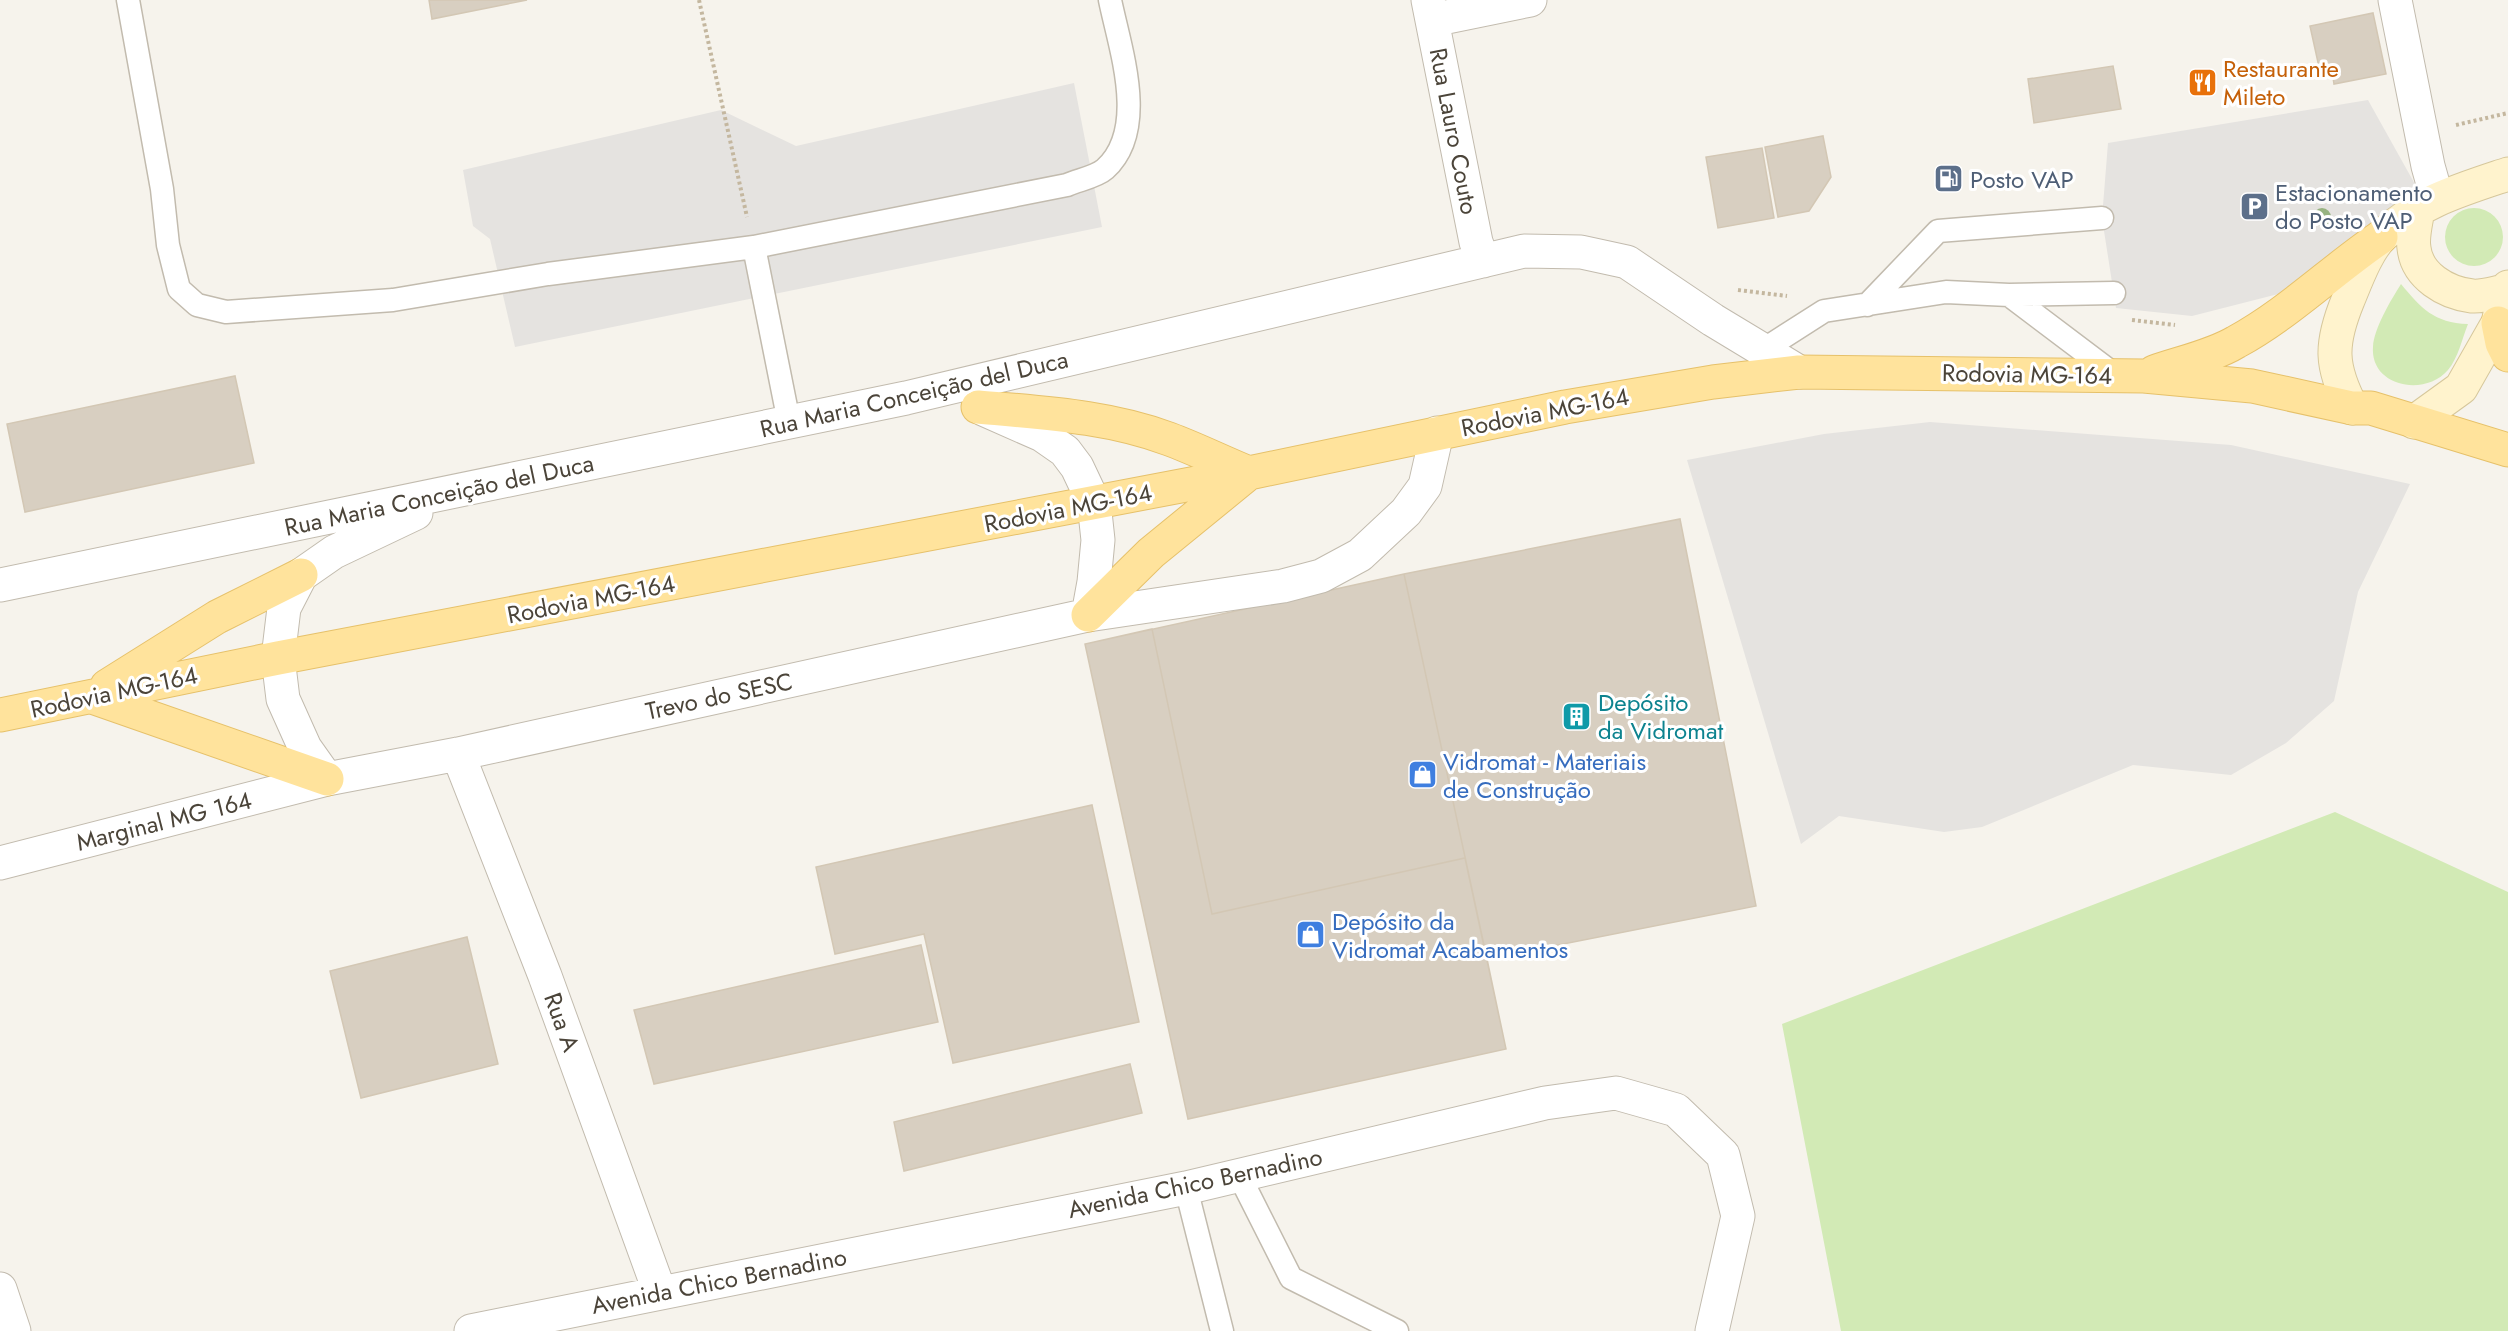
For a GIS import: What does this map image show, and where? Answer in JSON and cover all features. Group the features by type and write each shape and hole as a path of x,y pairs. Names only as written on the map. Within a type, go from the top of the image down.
{"main road":[{"path":"2129,375 2234,344 2285,312 2343,263 2428,204 2508,174"},
{"path":"2414,422 2461,388 2498,323 2506,289 2474,296 2453,291 2434,281 2419,267 2413,247 2428,204"},
{"path":"2352,408 2338,382 2334,362 2336,331 2361,269 2381,237"},
{"path":"2498,323 2502,343 2508,355"},
{"name":"Rodovia MG-164","path":"0,715 278,658 1094,504 1587,403 1713,382 1799,372 2129,375 2252,386 2352,408 2371,408 2508,450"},
{"path":"978,407 1070,416 1119,424 1168,438 1249,473 1151,553 1088,615"},
{"path":"90,696 217,617 301,575"},
{"path":"90,696 327,779"}],"street":[{"path":"1430,10 1530,0"},
{"path":"2395,0 2428,166 2428,204"},
{"name":"Rua Lauro Couto","path":"1430,10 1476,242 1483,261"},
{"name":"Rua Maria Conceição del Duca","path":"0,585 822,417 1524,252 1581,252 1626,262 1799,372"},
{"path":"822,417 978,407 1042,435 1065,451 1077,467 1094,504 1098,540 1088,615"},
{"name":"Trevo do SESC","path":"327,779 458,754 1088,615 1282,586 1321,576 1360,555 1406,512 1425,486 1437,433"},
{"path":"327,779 305,748 283,699 278,658 284,608 301,575 334,552 463,490"},
{"name":"Rua A","path":"458,754 549,987 660,1293"},
{"name":"Marginal MG 164","path":"0,863 327,779"},
{"name":"Avenida Chico Bernadino","path":"471,1331 1186,1188 1545,1103 1616,1092 1676,1110 1723,1155 1738,1216 1712,1331"},
{"path":"0,1289 14,1331"}],"lane":[{"path":"128,0 162,189 168,245 179,289 197,305 226,312 393,300 548,274 754,247 1067,185 1104,170 1119,152 1128,125 1129,90 1110,0"},
{"path":"1867,305 1938,231 2102,218"},
{"path":"754,247 789,422"},
{"path":"1762,350 1824,311 1946,292 2009,295 2114,292"},
{"path":"2009,295 2129,375"},
{"path":"1239,1175 1292,1278 1397,1331"},
{"path":"1186,1188 1222,1331"}],"path":[{"path":"699,0 754,247"}],"green space":[{"path":"2474,208 2490,213 2498,221 2503,237 2498,253 2490,261 2474,266 2458,261 2450,253 2445,237 2450,221 2458,213"},
{"path":"2401,284 2429,313 2446,321 2468,324 2457,354 2448,370 2438,378 2426,383 2401,384 2389,379 2374,361 2373,347 2376,331"},
{"path":"2335,812 2508,892 2508,1331 1841,1331 1782,1024"}],"shaded area":[{"path":"1074,83 1102,227 515,347 490,239 473,226 463,170 721,110 796,146"},
{"name":"Estacionamento do Posto VAP","path":"2368,100 2421,195 2290,291 2192,316 2116,308 2102,218 2108,143"},
{"path":"1930,422 2231,445 2410,484 2358,592 2334,701 2286,743 2231,775 2133,765 1982,827 1944,832 1839,816 1801,844 1687,460 1824,434"}],"building":[{"path":"429,0 527,0 432,19"},
{"path":"2373,13 2386,74 2334,84 2331,64 2319,67 2310,26"},
{"path":"2113,66 2121,109 2034,123 2028,79"},
{"path":"1823,136 1831,177 1809,211 1778,217 1765,147"},
{"path":"1762,148 1774,218 1718,228 1706,157"},
{"path":"235,376 254,463 25,512 7,424"},
{"name":"Vidromat - Materiais de Construção","path":"1680,519 1756,906 1487,959 1506,1049 1188,1119 1085,644 1404,574"},
{"name":"Depósito da Vidromat","path":"1680,519 1756,906 1487,959 1404,574"},
{"path":"1152,629 1212,914 1465,858 1506,1049 1188,1119 1085,644"},
{"path":"1092,805 1139,1022 953,1063 924,934 835,954 816,867"},
{"path":"467,937 498,1064 361,1098 330,971"},
{"path":"921,945 938,1022 654,1084 634,1010"},
{"path":"1130,1064 1142,1113 904,1171 894,1122"}],"place":[{"name":"Restaurante Mileto","path":"2202,82"},
{"name":"Posto VAP","path":"1949,179"},
{"name":"Estacionamento do Posto VAP","path":"2254,206"},
{"name":"Depósito da Vidromat","path":"1577,716"},
{"name":"Vidromat - Materiais de Construção","path":"1422,775"},
{"name":"Depósito da Vidromat Acabamentos","path":"1311,935"}]}
